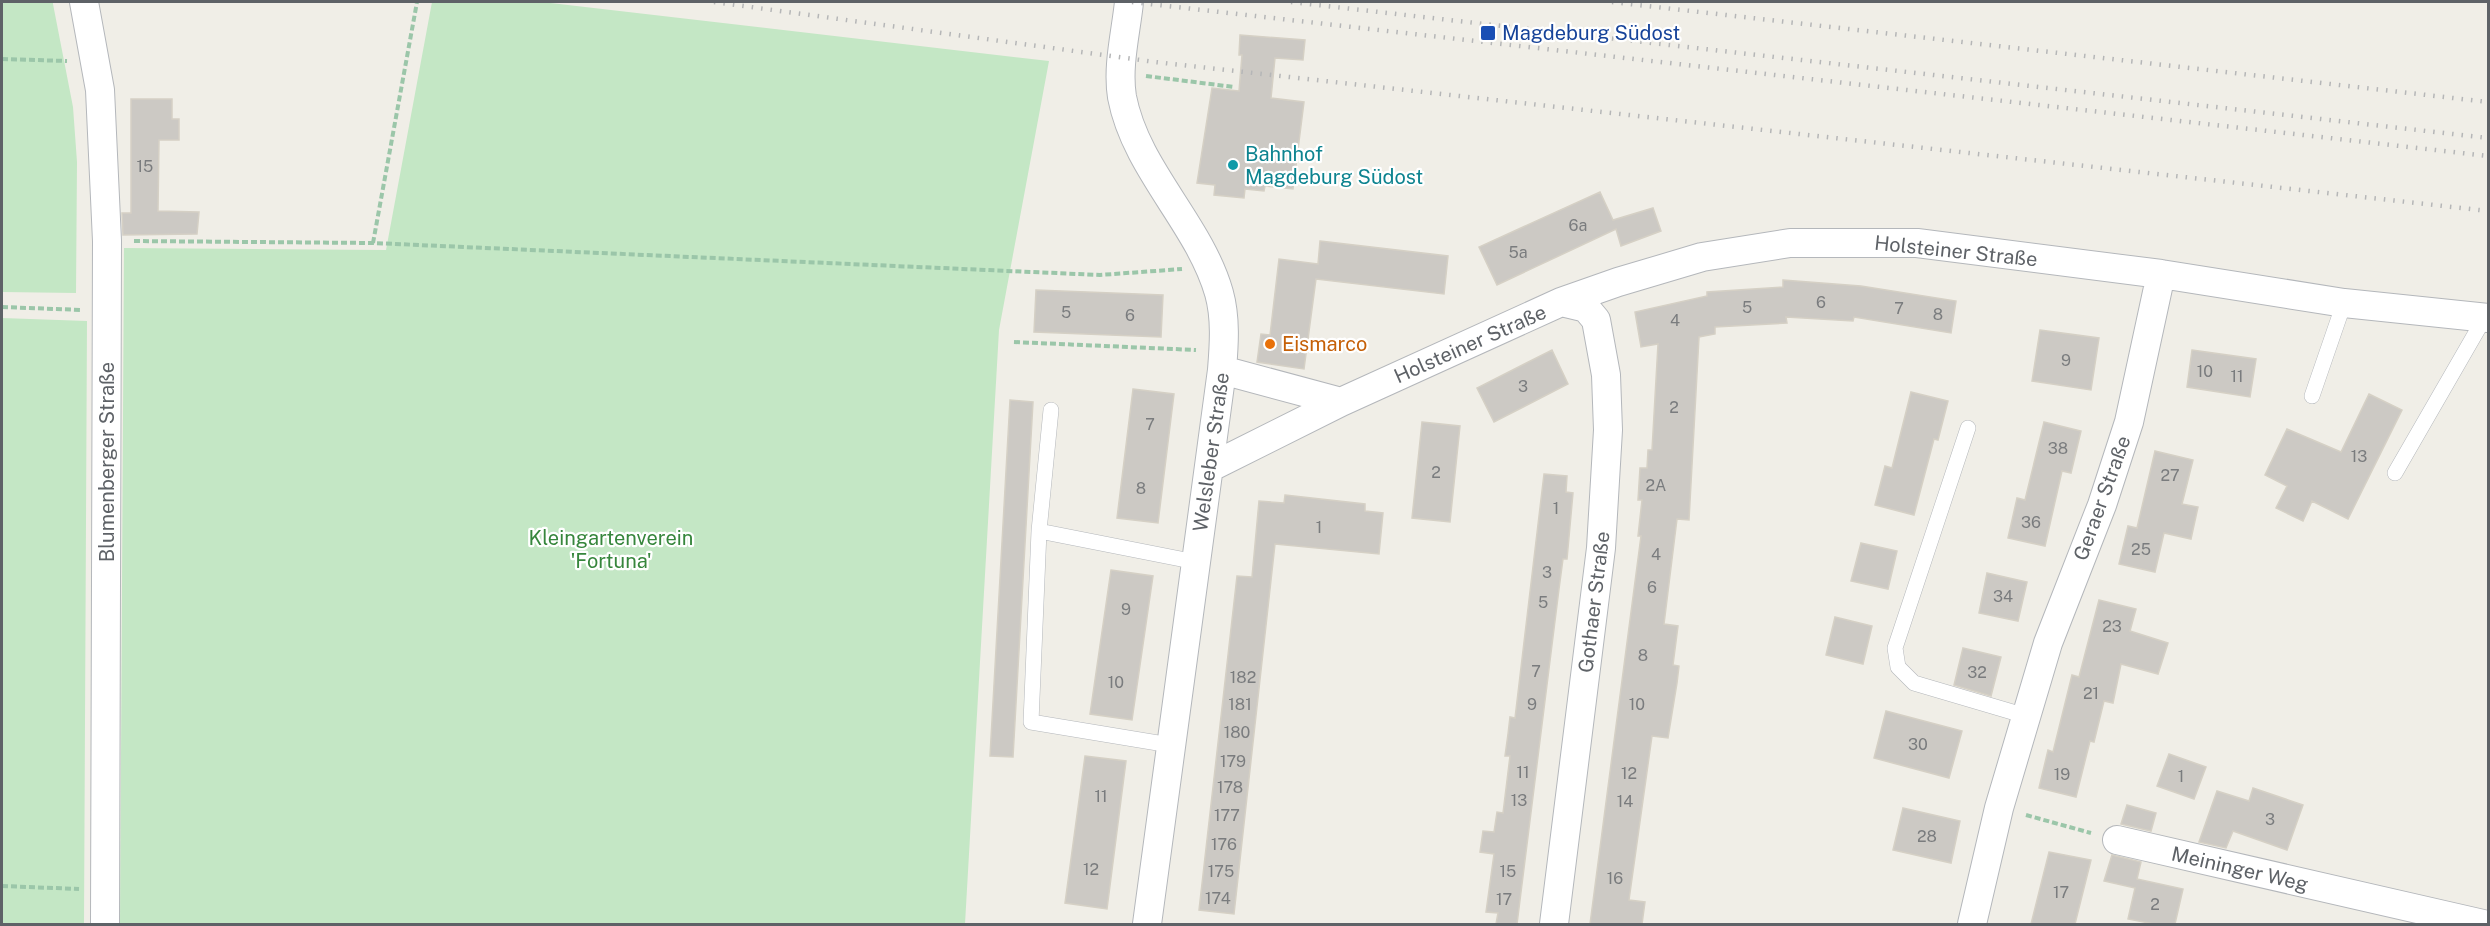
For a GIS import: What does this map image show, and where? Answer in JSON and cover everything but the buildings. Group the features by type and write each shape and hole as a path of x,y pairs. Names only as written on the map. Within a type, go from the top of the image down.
{"street":[{"name":"Blumenberger Straße","path":"84,2 96,57 104,140 107,241 105,924"},
{"name":"Welsleber Straße","path":"1129,2 1121,73 1125,108 1137,141 1209,267 1223,314 1223,361 1147,924"},
{"name":"Holsteiner Straße","path":"1209,468 1341,402 1562,302 1676,263 1728,251 1790,243 1917,243 2161,274 2344,303 2487,318"},
{"name":"Geraer Straße","path":"1972,924 1999,808 2048,643 2102,505 2130,422 2161,274"},
{"name":"Gothaer Straße","path":"1554,924 1601,548 1608,430 1605,366 1596,321 1586,308 1562,302"},
{"path":"1223,361 1341,402"},
{"name":"Meininger Weg","path":"2116,840 2471,923"}],"lane":[{"path":"2312,396 2344,303"},
{"path":"2395,473 2487,318"},
{"path":"1051,411 1039,531 1031,722 1170,745"},
{"path":"1968,428 1894,648 1898,667 1914,683 2026,717"},
{"path":"1039,531 1196,562"}],"path":[{"path":"373,243 417,2"},
{"path":"2,58 64,62 96,57"},
{"path":"1121,73 1234,87"},
{"path":"107,241 373,243 1100,275 1209,267"},
{"path":"2,307 107,311"},
{"path":"1014,342 1223,361"},
{"path":"1999,808 2116,840"},
{"path":"2,886 105,890"}],"green space":[{"path":"2,2 53,2 73,107 77,162 76,293 2,292"},
{"name":"Kleingartenverein 'Fortuna'","path":"432,2 542,2 1049,61 999,330 965,924 120,924 124,248 386,250"},
{"path":"2,318 87,321 84,924 2,924"}],"railway":[{"path":"714,2 1155,62 2488,211"},
{"path":"1132,2 2488,156"},
{"path":"1291,2 2488,138"},
{"path":"1612,2 2488,102"}],"place":[{"name":"Magdeburg Südost","path":"1488,33"},
{"name":"Bahnhof Magdeburg Südost","path":"1233,165"},
{"name":"Eismarco","path":"1270,344"}]}
